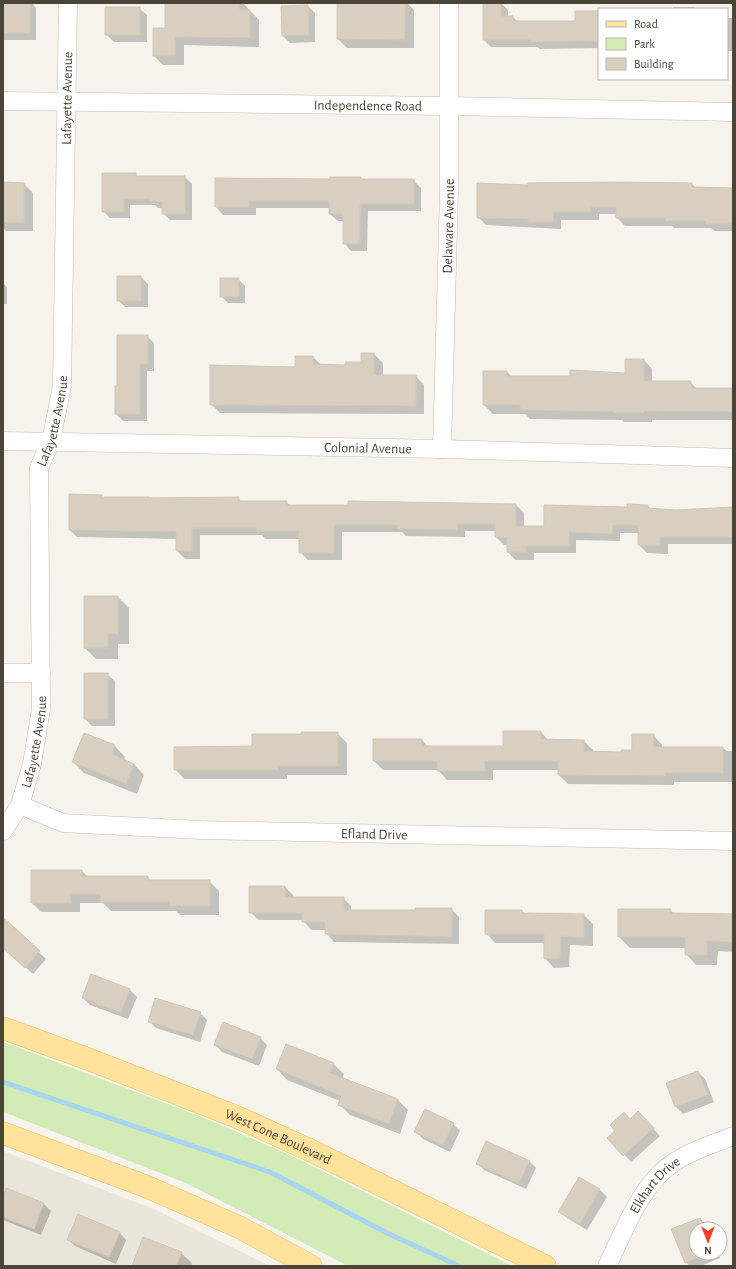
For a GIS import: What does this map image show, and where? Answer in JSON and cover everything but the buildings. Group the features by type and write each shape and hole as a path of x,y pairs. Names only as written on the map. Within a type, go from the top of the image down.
{"main road":[{"name":"West Cone Boulevard","path":"3,1028 88,1058 237,1117 314,1152 545,1266"},
{"path":"3,1133 145,1186 239,1227 311,1266"}],"street":[{"name":"Lafayette Avenue","path":"3,831 20,805 32,764 41,709 39,468 51,441 62,386 68,3"},
{"name":"Delaware Avenue","path":"442,449 449,192 449,3"},
{"name":"Independence Road","path":"3,101 66,103 448,106 733,112"},
{"name":"Colonial Avenue","path":"3,441 442,449 733,458"},
{"path":"3,673 41,673"},
{"name":"Efland Drive","path":"20,805 63,823 70,824 201,830 733,841"},
{"name":"Elkhart Drive","path":"607,1266 638,1204 660,1173 691,1152 733,1136"}],"shaded area":[{"path":"3,1151 156,1210 270,1266 3,1266"}],"green space":[{"path":"3,1042 202,1117 290,1155 512,1266 348,1266 186,1183 3,1112"}],"waterway":[{"path":"3,1082 270,1172 387,1233 459,1266"}]}
